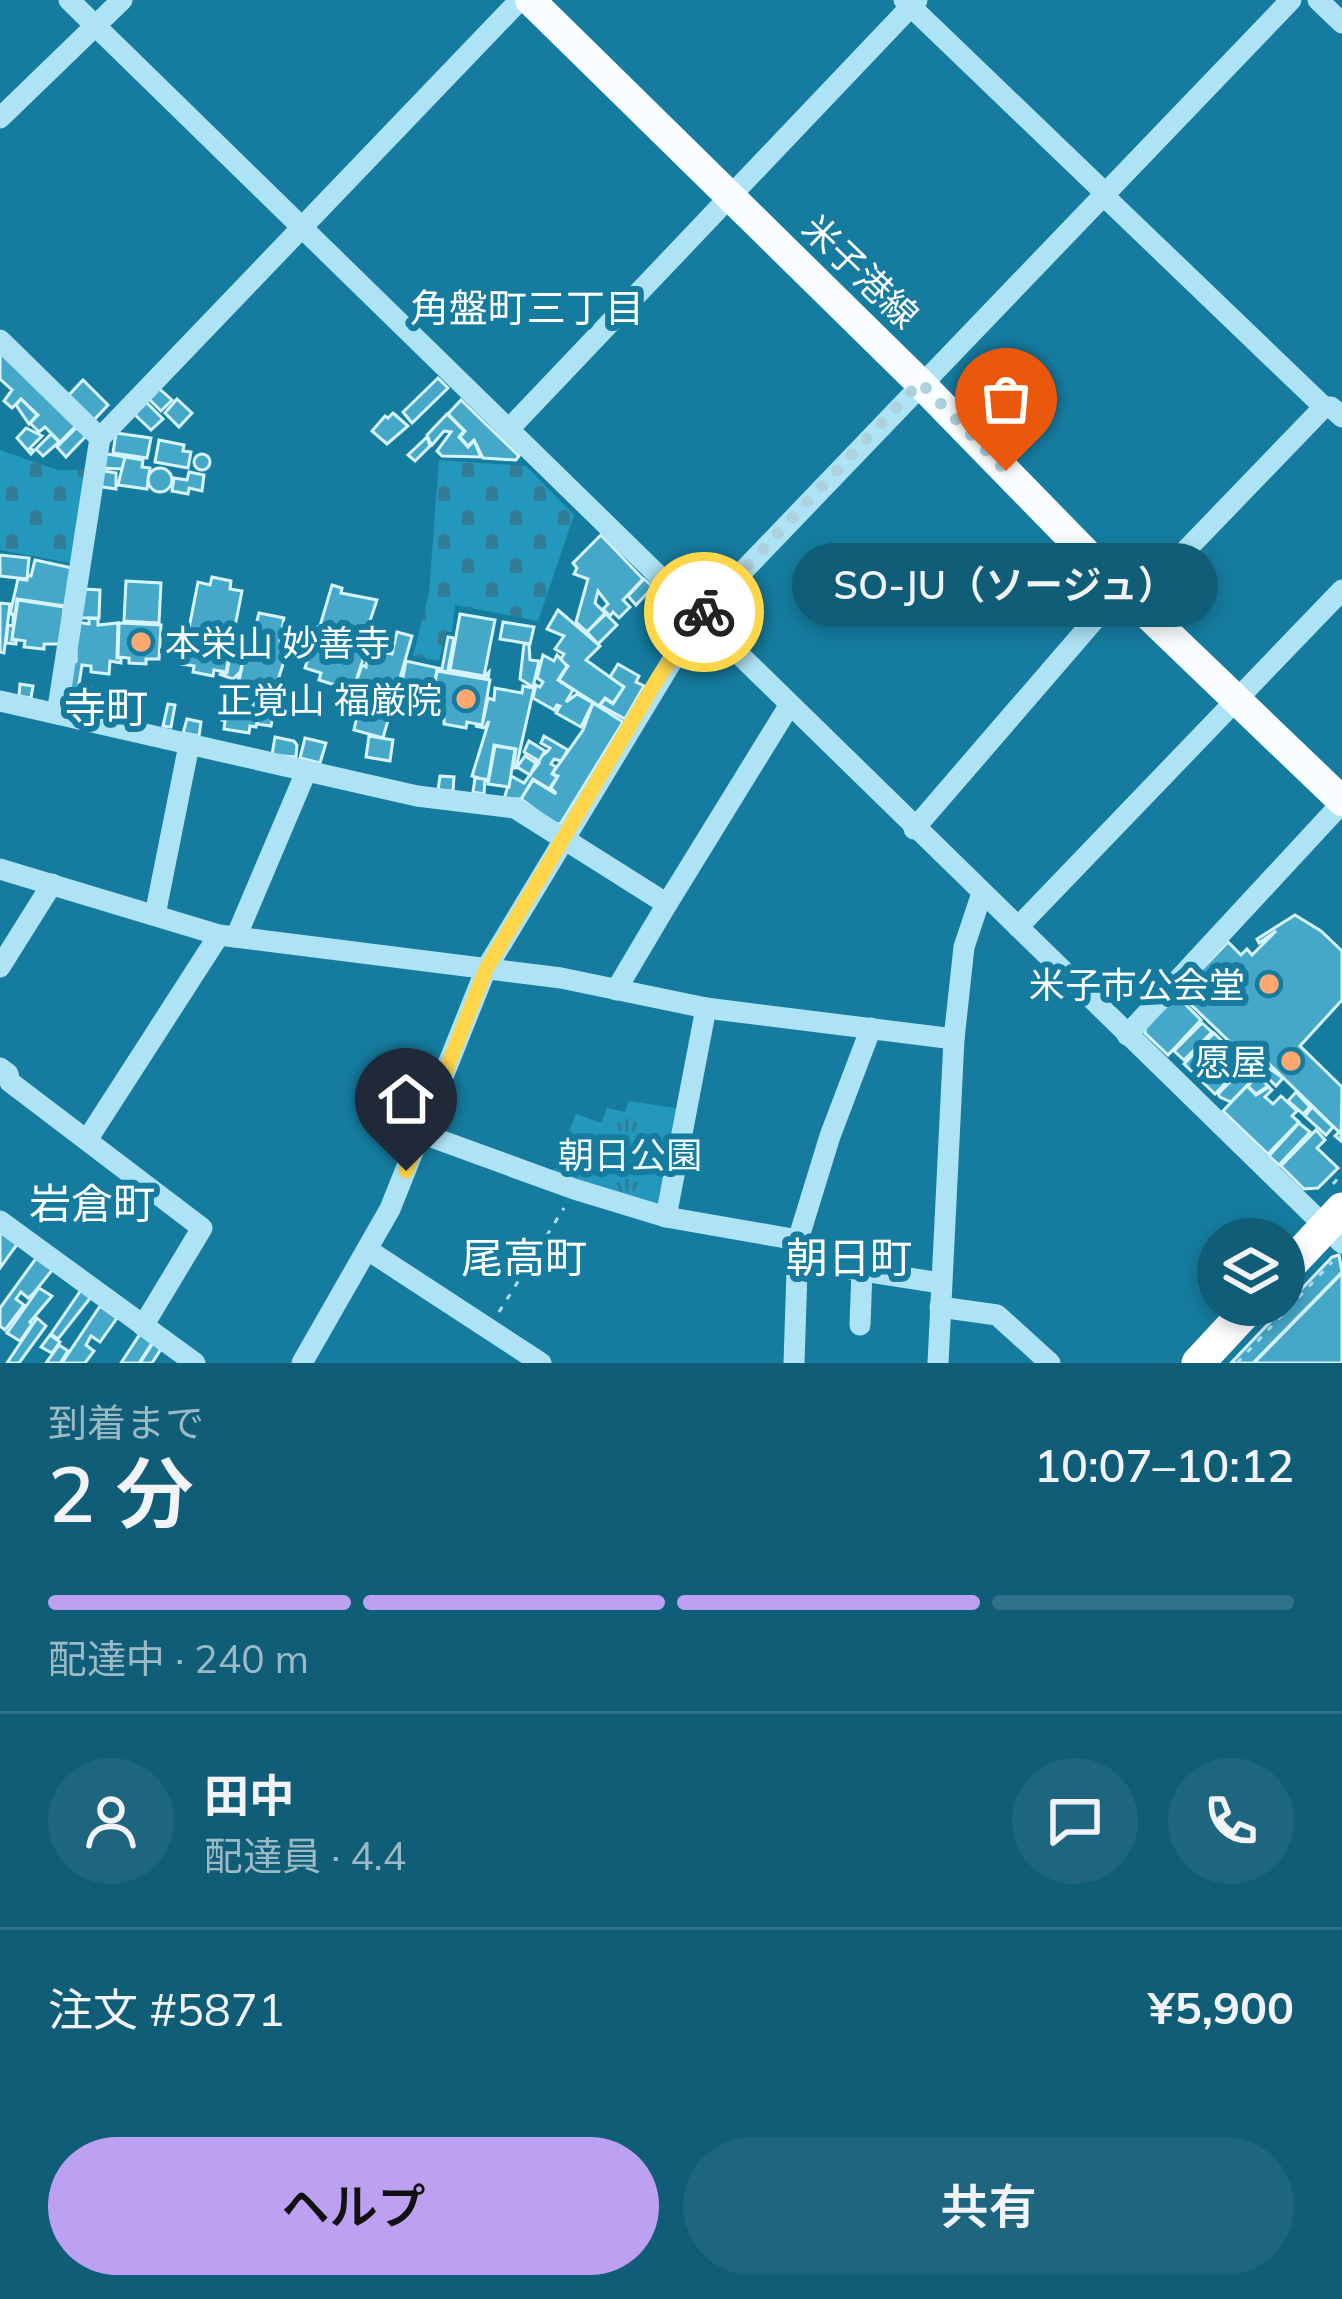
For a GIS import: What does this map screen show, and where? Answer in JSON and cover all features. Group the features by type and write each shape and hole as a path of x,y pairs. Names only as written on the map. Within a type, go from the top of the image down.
{"highway":[{"path":"1305,1256 1336,1235"},
{"path":"1198,1363 1232,1326"}],"main road":[{"name":"米子港線","path":"530,0 920,382 1128,596 1342,802"}],"street":[{"path":"69,0 914,829 1336,1235"},
{"path":"0,118 122,0"},
{"path":"57,714 100,438 520,0"},
{"path":"302,1363 368,1250 423,1134 486,969 698,618 1291,0"},
{"path":"1318,0 1342,23"},
{"path":"508,430 911,2 1103,194 1332,410 1128,596 914,829"},
{"path":"0,340 100,438"},
{"path":"1018,927 1342,590"},
{"path":"0,701 417,796 515,808 667,904"},
{"path":"616,990 789,706"},
{"path":"155,915 189,745"},
{"path":"87,1140 228,936 306,772"},
{"path":"1127,1036 1342,802"},
{"path":"0,869 228,936 486,969 706,1008 954,1039"},
{"path":"0,967 52,884"},
{"path":"938,1363 954,1039 964,947 982,893"},
{"path":"666,1216 706,1008"},
{"path":"794,1363 798,1250 830,1136 871,1028"},
{"path":"0,1068 10,1082 202,1228 143,1326"},
{"path":"423,1134 574,1189 666,1216 862,1270 941,1282"},
{"path":"0,1221 195,1363"},
{"path":"368,1250 541,1363"},
{"path":"860,1325 862,1270"},
{"path":"940,1307 997,1315 1050,1363"}],"path":[{"path":"488,1328 574,1189"},
{"path":"1237,1363 1336,1235"}],"green space":[{"path":"0,450 57,470 88,470 71,563 0,550"},
{"path":"439,460 526,466 574,515 538,621 455,605 452,632 446,632 439,661 413,656 429,593"},
{"name":"朝日公園","path":"629,1101 682,1109 664,1207 551,1176 576,1114 601,1123 607,1108 625,1112"}],"building":[{"path":"0,347 78,424 60,442 45,427 39,432 30,423 38,415 21,399 12,408 4,401 12,390 0,379"},
{"path":"438,378 448,388 412,423 403,412"},
{"path":"83,380 108,405 92,422 67,397"},
{"path":"154,384 172,400 161,411 144,394"},
{"path":"21,399 37,415 29,424 16,405"},
{"path":"143,399 163,419 151,430 131,411"},
{"path":"177,399 192,413 179,427 165,413"},
{"path":"461,400 519,456 516,460 483,458 474,440 468,446 460,437 465,431 448,414"},
{"path":"393,413 408,426 387,444 372,431"},
{"path":"447,414 464,431 459,437 468,447 474,441 481,457 442,456 437,451 451,432 444,431 432,445 427,435"},
{"path":"26,428 42,436 30,448 31,454 17,438"},
{"path":"76,428 87,435 66,457 57,447"},
{"path":"116,433 151,438 147,458 113,453"},
{"path":"51,434 59,442 43,456 36,449"},
{"path":"427,437 430,446 415,461 408,455"},
{"path":"159,440 184,445 183,451 191,452 188,468 155,462"},
{"path":"101,453 125,457 123,469 99,468"},
{"path":"202,454 210,462 202,470 194,462"},
{"path":"125,457 143,460 142,467 150,468 147,489 118,485"},
{"path":"160,468 169,471 169,489 160,492 151,489 148,480 151,471"},
{"path":"98,470 116,473 116,489 96,486"},
{"path":"189,472 204,475 202,491 172,491 174,478 187,480"},
{"path":"601,535 643,579 623,600 630,607 619,618 603,609 608,604 598,591 595,603 605,613 587,632 576,622 588,579 574,574 573,563"},
{"path":"0,555 29,558 27,579 0,576"},
{"path":"35,560 72,568 65,606 17,599 12,640 16,644 6,643 8,625 13,626 10,614 18,579 31,576"},
{"path":"212,577 231,581 230,589 242,591 226,672 214,670 213,676 182,664 198,582 210,585"},
{"path":"644,579 653,587 636,605 628,596"},
{"path":"126,581 161,583 159,623 124,621"},
{"path":"332,585 342,588 341,593 377,600 364,639 320,626"},
{"path":"82,589 100,590 99,618 77,618"},
{"path":"18,600 64,607 61,644 44,644 44,649 24,647 25,641 12,639"},
{"path":"0,603 10,604 4,653 0,652"},
{"path":"558,610 600,646 586,660 624,687 613,703 605,698 599,706 559,680 568,666 560,660 564,654 555,649 564,636 547,629"},
{"path":"259,613 284,618 280,641 286,642 284,661 269,709 236,697 248,635 253,636"},
{"path":"460,614 495,620 484,676 450,670"},
{"path":"606,614 617,625 598,644 587,632"},
{"path":"89,618 98,619 98,625 118,623 117,658 121,658 121,663 110,661 109,674 91,672 91,666 82,665 79,684 95,689 90,701 66,696 69,660 76,661 76,622 89,624"},
{"path":"503,622 534,627 530,644 500,639"},
{"path":"119,623 161,625 159,659 146,659 146,664 118,657"},
{"path":"318,627 368,644 355,684 340,679 338,686 319,680 321,673 305,668"},
{"path":"397,632 412,636 383,738 354,730 360,702 353,691 362,665 366,667 368,644 373,650 392,654"},
{"path":"448,637 454,638 448,670 484,677 489,672 488,679 437,670 429,715 421,714 421,719 403,716 403,710 397,709 406,661 442,669"},
{"path":"524,644 529,644 530,660 539,661 533,687 520,679"},
{"path":"232,645 241,647 244,654 238,684 238,674 233,679 219,674 227,673"},
{"path":"543,655 554,661 557,655 567,666 558,680 573,690 566,702 577,694 593,703 581,727 556,713 560,706 554,710 533,698 536,685 543,682 537,678"},
{"path":"618,664 639,676 636,682 644,686 625,719 600,705 605,699 613,704 624,687 610,677"},
{"path":"437,671 490,680 482,725 444,724 444,718 430,715"},
{"path":"20,684 33,686 31,698 19,696"},
{"path":"523,686 534,688 516,768 516,749 494,745 488,781 472,776 489,721 485,728 475,726 482,726 488,698 494,700 495,688 522,693"},
{"path":"230,699 254,704 253,711 259,712 256,727 250,726 249,733 224,729 222,720"},
{"path":"593,703 623,722 556,825 521,799 533,780 556,794 551,788 558,776 552,774 583,730"},
{"path":"168,704 175,705 171,727 163,726"},
{"path":"126,707 139,709 136,722 124,719"},
{"path":"260,708 274,711 271,726 257,724"},
{"path":"187,719 201,722 199,736 183,733"},
{"path":"369,736 393,740 390,761 366,757"},
{"path":"544,736 568,750 561,761 554,759 551,764 557,777 550,788 556,793 533,779 521,799 504,799 511,776 524,783 539,763 536,760 550,748 541,743"},
{"path":"275,737 294,741 296,757 272,755"},
{"path":"305,738 326,743 320,763 300,758"},
{"path":"529,741 545,751 539,761 524,752"},
{"path":"495,746 515,749 509,787 488,784"},
{"path":"525,756 536,763 530,775 517,767"},
{"path":"440,776 454,777 453,791 438,790"},
{"path":"475,778 485,779 484,794 473,792"},
{"path":"1295,915 1342,951 1342,1000 1300,1046 1342,1087 1341,1141 1335,1136 1339,1132 1266,1061 1258,1069 1186,1000 1189,996 1182,989 1228,942 1241,955 1247,949 1252,955 1276,931 1259,943 1257,939"},
{"path":"1177,996 1201,1020 1168,1055 1145,1033 1145,1027"},
{"path":"1202,1023 1212,1032 1184,1060 1174,1051"},
{"path":"1214,1033 1245,1063 1215,1094 1184,1064"},
{"path":"1263,1064 1283,1078 1276,1086 1259,1069"},
{"path":"1247,1065 1257,1075 1231,1102 1220,1097 1218,1094"},
{"path":"1258,1075 1268,1086 1256,1094 1248,1086"},
{"path":"1247,1086 1256,1095 1269,1087 1272,1090 1265,1097 1273,1104 1281,1096 1297,1111 1292,1116 1299,1122 1268,1154 1223,1111"},
{"path":"1296,1092 1310,1107 1303,1114 1288,1101"},
{"path":"1312,1107 1333,1127 1326,1135 1305,1116"},
{"path":"1299,1123 1310,1132 1279,1165 1269,1156"},
{"path":"1316,1130 1325,1140 1317,1148 1338,1168 1318,1188 1304,1189 1281,1166"},
{"path":"0,1230 18,1243 0,1268"},
{"path":"1339,1255 1342,1272 1305,1310 1305,1285"},
{"path":"37,1257 53,1269 28,1298 21,1292 16,1299 24,1305 5,1330 0,1326 0,1308"},
{"path":"1342,1273 1342,1363 1254,1363 1290,1326 1305,1326 1305,1311"},
{"path":"39,1288 52,1296 20,1341 7,1333"},
{"path":"81,1290 91,1297 58,1339 51,1334"},
{"path":"100,1306 117,1318 100,1342 91,1336 86,1345 94,1351 85,1363 62,1363"},
{"path":"37,1318 46,1326 19,1363 7,1363"},
{"path":"1266,1326 1289,1326 1253,1363 1231,1363"},
{"path":"140,1334 152,1343 139,1363 121,1363"},
{"path":"50,1335 60,1342 52,1353 41,1347"},
{"path":"153,1343 161,1349 152,1363 140,1363"},
{"path":"59,1345 68,1351 60,1363 46,1363"}],"way so far":[{"path":"704,612 920,382 1006,471"}],"place":[{"name":"SO-JU（ソージュ）","path":"1006,471"},
{"name":"本栄山 妙善寺","path":"141,642"},
{"name":"正覚山 福厳院","path":"466,699"},
{"name":"米子市公会堂","path":"1269,984"},
{"name":"愿屋","path":"1291,1061"}],"district":[{"name":"角盤町三丁目","path":"527,307"},
{"name":"寺町","path":"106,707"},
{"name":"岩倉町","path":"92,1203"},
{"name":"尾高町","path":"524,1257"},
{"name":"朝日町","path":"849,1257"}],"route":[{"path":"406,1171 486,969 658,678 704,612"}]}
